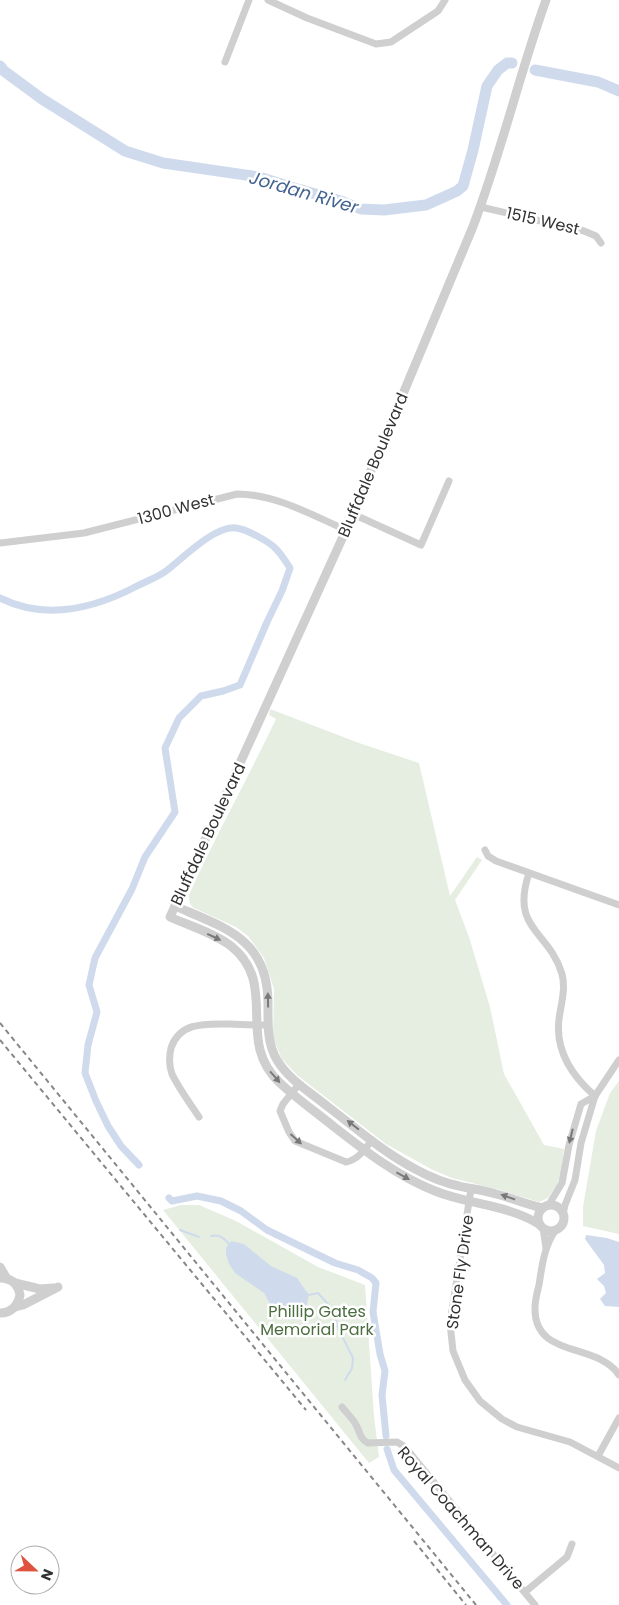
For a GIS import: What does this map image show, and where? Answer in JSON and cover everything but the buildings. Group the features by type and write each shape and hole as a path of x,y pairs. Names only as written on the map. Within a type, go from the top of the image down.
{"street":[{"path":"225,62 249,0"},
{"path":"268,0 307,18 371,43 381,44 390,42 438,11 445,0"},
{"name":"Bluffdale Boulevard","path":"256,1025 255,983 249,968 241,956 221,940 170,917 346,530 481,207 517,85 546,0"},
{"name":"1515 West","path":"481,207 584,231 596,236 601,243"},
{"path":"353,514 421,545 449,481"},
{"name":"1300 West","path":"0,543 84,533 237,494 263,496 276,500 346,530"},
{"path":"485,850 488,856 496,862 619,905"},
{"path":"529,873 524,892 526,915 533,928 557,960 563,980 564,995 559,1026 561,1048 567,1064 573,1073 595,1096"},
{"path":"175,906 226,929 240,937 250,948 259,961 265,976 268,995 269,1042 277,1061 299,1084 372,1140 403,1162 428,1176 471,1189 546,1207 559,1208 563,1214"},
{"path":"199,1117 170,1069 170,1051 176,1038 187,1028 201,1024 268,1026"},
{"path":"256,1025 258,1045 264,1061 273,1076 291,1093 398,1174 445,1195 525,1216 549,1231 555,1231"},
{"path":"619,1060 595,1096 581,1143 575,1180 565,1205 563,1224 555,1231 546,1248 535,1305 535,1315 539,1326 546,1336 563,1347 600,1358 610,1364 619,1375"},
{"path":"299,1084 283,1104 280,1111 295,1141 343,1162 352,1161 372,1140"},
{"path":"546,1248 539,1215 561,1187 569,1145 581,1104 595,1096"},
{"name":"Stone Fly Drive","path":"471,1189 450,1323 453,1351 464,1380 480,1401 502,1419 518,1427 570,1442 619,1468"},
{"path":"0,1267 7,1280 20,1294 15,1307"},
{"path":"2,1314 58,1287 40,1289 7,1280"},
{"name":"Royal Coachman Drive","path":"342,1407 357,1425 364,1442 368,1444 397,1442 405,1447 536,1605"},
{"path":"598,1456 619,1418"},
{"path":"525,1592 567,1557 572,1544"}],"green space":[{"path":"270,709 359,743 419,763 450,896 477,857 482,860 455,900 469,937 490,1007 504,1074 544,1145 564,1149 561,1174 557,1185 548,1198 539,1202 452,1178 431,1169 386,1144 297,1075 282,1059 273,1038 274,989 264,958 248,936 236,927 194,908 190,904 189,895 199,873 276,719 269,715"},
{"path":"619,1081 619,1234 583,1226 583,1207 596,1131 610,1093"},
{"name":"Phillip Gates Memorial Park","path":"181,1205 199,1205 236,1221 318,1267 365,1285 374,1416 379,1457 369,1463 163,1210"}],"water":[{"path":"586,1235 619,1242 619,1307 605,1306 600,1299 606,1293 604,1286 597,1279 605,1273 604,1265 585,1239"},
{"path":"231,1241 244,1244 271,1266 297,1278 309,1295 306,1308 296,1320 283,1319 276,1315 264,1293 235,1273 229,1264 226,1254 226,1248"}],"waterway":[{"name":"Jordan River","path":"0,66 42,99 125,151 163,163 259,177 341,201 361,209 384,210 426,205 457,191 463,186 487,86 498,70 507,63 512,63"},
{"name":"Jordan River","path":"535,70 598,82 619,91"},
{"path":"0,598 17,605 53,610 71,609 106,600 160,575 209,537 228,528 236,528 251,533 273,546 290,568 282,591 240,685 201,696 179,718 165,748 175,812 145,857 132,889 95,958 89,985 97,1012 88,1045 85,1073 108,1126 121,1146 139,1165"},
{"path":"169,1198 172,1201 197,1196 221,1201 241,1211 267,1230 335,1263 358,1270 372,1278 376,1283 373,1312 380,1354 385,1371 382,1395 386,1436"},
{"path":"180,1230 199,1237"},
{"path":"211,1236 221,1237 229,1244"},
{"path":"309,1295 318,1293 335,1312 337,1326 353,1358 352,1368 345,1380"},
{"path":"387,1449 394,1470 507,1605"}],"railway":[{"path":"0,1023 476,1605"},
{"path":"0,1040 306,1410"},
{"path":"414,1541 466,1605"}]}
